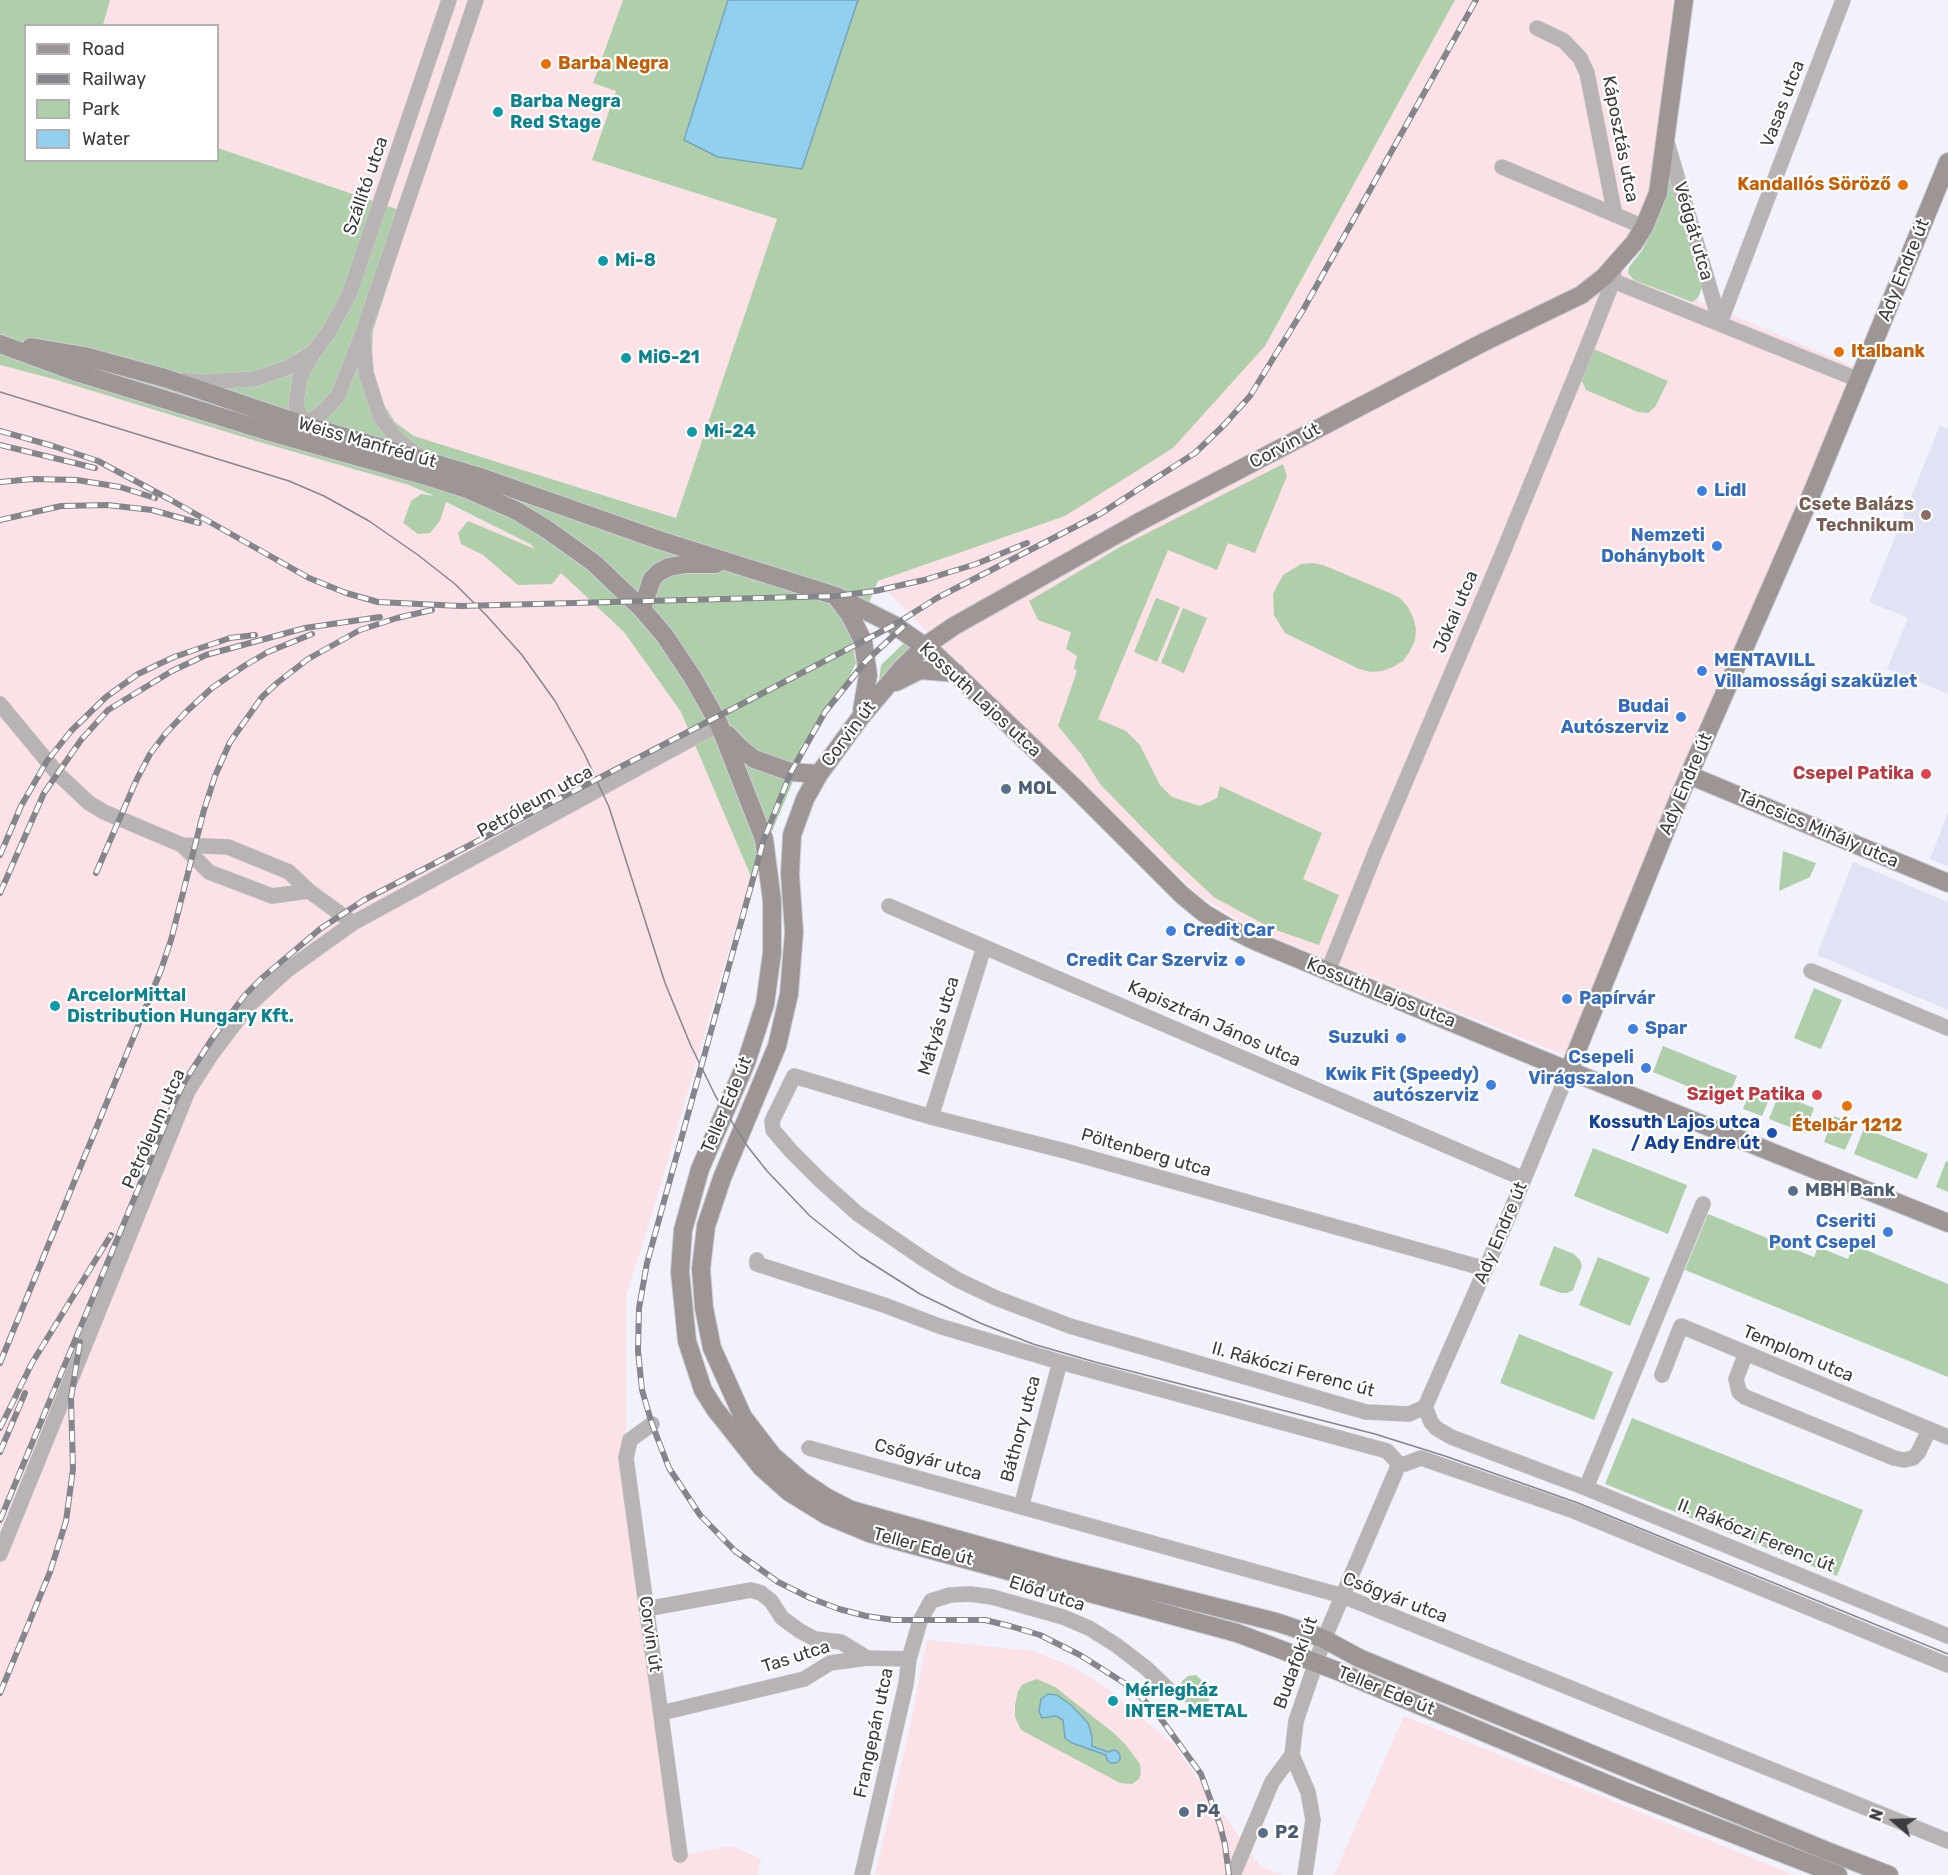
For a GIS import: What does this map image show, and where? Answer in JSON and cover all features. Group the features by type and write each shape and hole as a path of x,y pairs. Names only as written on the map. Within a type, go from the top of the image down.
{"main road":[{"name":"Védgát utca","path":"1610,275 1644,227 1658,193 1684,0"},
{"name":"Ady Endre út","path":"1569,1070 1689,775 1859,380 1948,162"},
{"name":"Corvin út","path":"954,626 1149,517 1484,342 1581,295 1610,275"},
{"name":"Weiss Manfréd út","path":"0,343 84,356 165,378 304,425 483,478 729,564 836,596 899,629"},
{"name":"Weiss Manfréd út","path":"0,343 80,373 267,431 456,485 515,510 583,554 642,609 693,678 719,724"},
{"name":"Weiss Manfréd út","path":"642,609 652,579 660,572 686,564 729,564"},
{"path":"836,596 850,615 863,641 868,675 860,718"},
{"path":"899,629 928,632 954,626"},
{"path":"879,693 925,646 954,626"},
{"path":"879,693 920,670 956,673 948,652 954,626"},
{"name":"Kossuth Lajos utca","path":"899,629 925,646 956,673 1165,878 1204,913 1255,941 1948,1223"},
{"name":"Corvin út","path":"819,774 879,693"},
{"path":"719,724 739,747 754,759 791,772 819,774"},
{"name":"Teller Ede út","path":"719,724 764,839 772,901 772,953 765,1004 749,1053 700,1169 683,1230 680,1272 687,1341 703,1390 736,1437 761,1467 789,1492 828,1516 869,1533 1237,1633 1316,1663 1624,1791 1838,1875"},
{"name":"Teller Ede út","path":"819,774 805,800 792,836 790,874 794,907 794,956 789,994 777,1046 722,1178 706,1226 701,1269 704,1308 712,1348 743,1417 773,1456 825,1497 851,1510 873,1518 1060,1568 1276,1622 1324,1639 1359,1658 1889,1875"},
{"name":"Táncsics Mihály utca","path":"1689,775 1948,883"}],"street":[{"name":"Szállító utca","path":"304,425 296,404 300,377 349,295 449,0"},
{"path":"267,431 304,425 323,412 338,396 363,332 476,0"},
{"name":"Vasas utca","path":"1720,323 1843,0"},
{"path":"440,26 465,34"},
{"name":"Káposztás utca","path":"1537,28 1564,41 1580,58 1587,73 1615,215 1644,227"},
{"name":"Védgát utca","path":"1666,139 1720,323"},
{"path":"1502,167 1615,215"},
{"path":"383,197 406,205"},
{"path":"1610,275 1859,380"},
{"name":"Jókai utca","path":"1328,971 1375,853 1501,557 1610,275"},
{"path":"363,332 366,373 380,417 398,440 426,460"},
{"name":"Szállító utca","path":"165,378 201,382 254,379 287,368 314,352"},
{"path":"304,425 322,446"},
{"path":"0,704 57,773 89,803 104,812 182,845 228,847 289,872 309,891 352,923"},
{"name":"Petróleum utca","path":"0,1554 188,1091 211,1055 248,1006 286,971 352,923 719,724"},
{"path":"182,845 209,872 272,896 309,891"},
{"name":"Kapisztrán János utca","path":"889,906 1524,1179"},
{"name":"Mátyás utca","path":"931,1117 984,946"},
{"path":"1811,971 1948,1028"},
{"name":"Ady Endre út","path":"1425,1407 1486,1269 1569,1070"},
{"name":"Pöltenberg utca","path":"794,1076 931,1117 1065,1151 1486,1269"},
{"name":"II. Rákóczi Ferenc út","path":"794,1076 772,1121 773,1130 790,1151 858,1214 958,1280 1035,1314 1070,1326 1366,1412 1409,1414 1425,1407 1436,1428 1451,1437 1586,1488 1948,1636"},
{"path":"1586,1488 1703,1204"},
{"path":"757,1260 757,1264 884,1305 939,1326 1060,1362 1387,1452 1399,1464 1421,1458 1574,1511 1948,1665"},
{"name":"Templom utca","path":"1662,1375 1682,1326 1948,1437"},
{"path":"1746,1353 1736,1379 1739,1392 1745,1397 1894,1458 1904,1460 1918,1453 1929,1430"},
{"name":"Báthory utca","path":"1021,1507 1060,1362"},
{"name":"Corvin út","path":"652,1424 630,1440 626,1458 681,1855"},
{"name":"Csőgyár utca","path":"809,1448 1342,1596 1948,1841"},
{"name":"Budafoki út","path":"1233,1875 1272,1782 1292,1755 1296,1721 1324,1639 1399,1464"},
{"path":"646,1609 751,1590 761,1593 771,1601 782,1618 800,1631 815,1639 841,1642 867,1658"},
{"name":"Előd utca","path":"931,1601 950,1595 970,1594 992,1597 1063,1617 1089,1628 1116,1645 1167,1688"},
{"name":"Frangepán utca","path":"862,1875 906,1684 909,1659 920,1621 931,1601"},
{"name":"Tas utca","path":"661,1713 804,1679 830,1663 867,1658 909,1659"},
{"path":"1292,1755 1308,1792 1313,1820 1305,1875"}],"shaded area":[{"path":"110,0 623,0 594,83 616,91 592,160 777,219 677,518 414,436 395,422 383,403 375,380 372,358 373,331 411,214 219,148 219,24 104,24"},
{"path":"1455,0 1673,0 1649,227 1612,264 1871,374 1571,1058 1256,930 1201,897 948,653 878,581 1065,516 1265,346"},
{"path":"0,365 409,485 530,544 624,632 681,712 752,879 739,915 654,1208 626,1296 626,1458 681,1855 732,1846 761,1859 758,1875 0,1875"},
{"name":"Csete Balázs Technikum","path":"1940,425 1948,429 1948,694 1887,669 1908,618 1869,602"},
{"path":"1948,812 1948,866 1930,859"},
{"path":"1853,862 1948,902 1948,1010 1817,955"},
{"path":"927,1640 1033,1651 1071,1666 1103,1685 1174,1745 1261,1867 1284,1875 875,1875 911,1722"},
{"path":"1404,1716 1794,1875 1334,1875"}],"green space":[{"path":"0,0 110,0 103,24 24,24 24,162 219,162 219,148 411,214 373,331 372,358 375,380 383,403 395,422 414,436 676,518 777,219 592,160 616,91 593,83 623,0 728,0 684,140 718,157 801,169 858,0 1455,0 1265,346 1173,448 1065,516 878,581 852,643 856,663 847,682 820,717 752,879 681,712 624,632 561,573 552,584 518,585 483,555 461,544 458,533 468,521 535,549 530,544 446,502 440,521 430,533 418,534 403,523 411,501 421,494 434,496 409,485 0,365"},
{"path":"1670,179 1703,284 1698,298 1692,302 1634,280 1628,273 1629,267 1649,237"},
{"path":"1594,349 1668,381 1655,407 1648,413 1638,412 1586,390 1581,379"},
{"path":"1283,464 1287,476 1255,553 1228,543 1217,570 1168,550 1098,719 1126,731 1140,745 1160,785 1172,797 1200,806 1217,798 1220,786 1322,833 1303,879 1339,895 1319,945 1273,929 1215,898 1172,858 1100,784 1081,754 1058,726 1077,671 1074,668 1077,656 1066,649 1071,632 1038,620 1029,601 1120,547"},
{"path":"1301,564 1323,565 1400,598 1408,607 1416,629 1415,640 1403,661 1382,671 1371,672 1359,669 1285,633 1274,615 1273,594 1283,575"},
{"path":"1156,598 1180,607 1157,662 1134,652"},
{"path":"1183,608 1207,618 1184,673 1161,663"},
{"path":"905,642 917,650 878,688 881,665"},
{"path":"1783,851 1816,863 1810,877 1779,891"},
{"path":"1814,988 1842,1000 1821,1049 1794,1038"},
{"path":"1663,1046 1737,1076 1726,1102 1653,1072"},
{"path":"1752,1087 1771,1095 1762,1116 1743,1109"},
{"path":"1779,1094 1814,1108 1805,1133 1769,1119"},
{"path":"1834,1116 1856,1125 1845,1150 1824,1142"},
{"path":"1864,1128 1928,1154 1917,1179 1854,1154"},
{"path":"1593,1148 1687,1185 1668,1234 1574,1196"},
{"path":"1946,1161 1948,1162 1948,1192 1936,1187"},
{"path":"1708,1214 1814,1257 1818,1247 1848,1259 1854,1245 1948,1284 1948,1377 1685,1270"},
{"path":"1554,1246 1574,1254 1582,1266 1573,1290 1567,1293 1539,1285"},
{"path":"1598,1257 1650,1278 1630,1326 1579,1305"},
{"path":"1519,1334 1613,1372 1594,1420 1500,1383"},
{"path":"1632,1418 1863,1510 1837,1576 1605,1484"},
{"path":"1196,1675 1206,1684 1210,1696 1202,1711 1180,1698 1178,1692 1182,1681 1188,1676"},
{"path":"1037,1679 1055,1687 1115,1734 1140,1764 1139,1779 1132,1784 1120,1783 1021,1730 1015,1717 1018,1691 1023,1684"}],"water":[{"path":"728,0 858,0 802,169 718,157 684,140"},
{"path":"1048,1694 1057,1695 1071,1705 1088,1723 1092,1746 1108,1752 1117,1751 1120,1760 1111,1763 1107,1760 1106,1755 1072,1743 1065,1738 1063,1720 1056,1716 1042,1718 1039,1711 1041,1699"}],"tram line":[{"path":"0,392 289,481 324,496 369,521 418,555 455,584 487,616 522,655 555,701 584,753 609,807 665,983 691,1046 716,1097 748,1147 767,1171 810,1216 860,1256 920,1294 980,1323 1033,1344 1375,1434 1445,1456 1578,1503 1948,1654"}],"railway":[{"path":"0,1520 174,1103 186,1079 214,1036 245,995 320,929 364,900 894,625 937,598 1100,514 1195,453 1250,396 1303,310 1476,0"},
{"path":"0,431 98,461 309,578 346,593 378,602 461,606 836,596 875,591 924,580 976,564 1027,543"},
{"path":"0,445 95,468"},
{"path":"0,482 33,479 77,480 120,487 155,498"},
{"path":"0,520 61,506 107,505 152,510 199,523"},
{"path":"0,1363 161,970 171,940 204,810 215,776 230,742 262,697 308,659 360,630 432,610"},
{"path":"0,893 44,793 81,740 108,710 172,671 206,655 305,628 380,617"},
{"path":"904,626 866,661 825,712 791,772 764,839 647,1263 639,1308 638,1351 642,1390 669,1468 700,1515 735,1551 778,1582 810,1598 866,1616 894,1620 985,1620 1010,1626 1040,1635 1080,1655 1129,1686 1156,1712 1201,1774 1220,1825 1229,1875"},
{"path":"96,873 136,781 150,754 166,733 212,688 244,666 268,652 312,634"},
{"path":"0,855 21,806 47,761 71,731 106,697 138,674 174,657 230,638 255,635"},
{"path":"0,1428 32,1363 111,1235"},
{"path":"0,1693 50,1572 66,1521 73,1469 71,1398 80,1342"},
{"path":"0,1452 25,1393"}],"place":[{"name":"Barba Negra","path":"546,64"},
{"name":"Barba Negra Red Stage","path":"498,112"},
{"name":"Kandallós Söröző","path":"1903,185"},
{"name":"Mi-8","path":"603,261"},
{"name":"Italbank","path":"1839,352"},
{"name":"MiG-21","path":"626,358"},
{"name":"Mi-24","path":"692,432"},
{"name":"Lidl","path":"1702,491"},
{"name":"Csete Balázs Technikum","path":"1926,515"},
{"name":"Nemzeti Dohánybolt","path":"1717,546"},
{"name":"MENTAVILL Villamossági szaküzlet","path":"1702,671"},
{"name":"Budai Autószerviz","path":"1681,717"},
{"name":"Csepel Patika","path":"1926,774"},
{"name":"MOL","path":"1006,789"},
{"name":"Credit Car","path":"1171,931"},
{"name":"Credit Car Szerviz","path":"1240,961"},
{"name":"Papírvár","path":"1567,999"},
{"name":"ArcelorMittal Distribution Hungary Kft.","path":"55,1006"},
{"name":"Spar","path":"1633,1029"},
{"name":"Suzuki","path":"1401,1038"},
{"name":"Csepeli Virágszalon","path":"1646,1068"},
{"name":"Kwik Fit (Speedy) autószerviz","path":"1491,1085"},
{"name":"Sziget Patika","path":"1817,1095"},
{"name":"Ételbár 1212","path":"1847,1106"},
{"name":"Kossuth Lajos utca / Ady Endre út","path":"1772,1133"},
{"name":"MBH Bank","path":"1793,1191"},
{"name":"Cseriti Pont Csepel","path":"1888,1232"},
{"name":"Mérlegház INTER-METAL","path":"1113,1701"},
{"name":"P4","path":"1184,1812"},
{"name":"P2","path":"1263,1833"}]}
